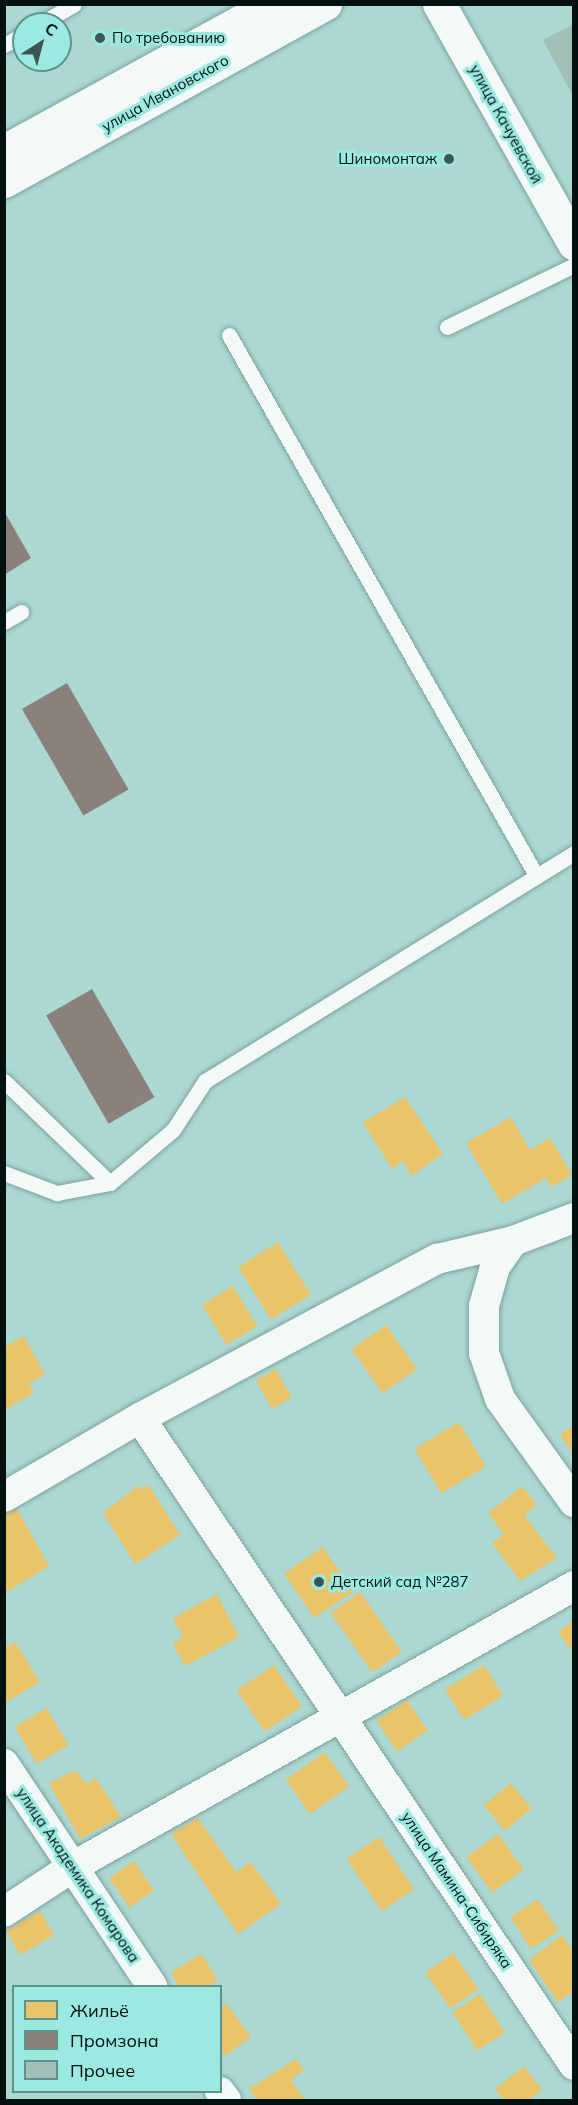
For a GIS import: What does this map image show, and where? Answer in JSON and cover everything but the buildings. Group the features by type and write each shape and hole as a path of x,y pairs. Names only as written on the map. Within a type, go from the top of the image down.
{"street":[{"name":"улица Ивановского","path":"4,151 273,4"},
{"name":"улица Ивановского","path":"4,181 325,4"},
{"name":"улица Качуевской","path":"439,4 573,244"},
{"path":"4,1497 140,1418 437,1259 513,1241 573,1218"},
{"path":"513,1241 492,1277 484,1306 484,1353 500,1400 573,1502"},
{"name":"улица Мамина-Сибиряка","path":"140,1418 341,1715 573,2065"},
{"path":"4,1912 74,1866 573,1586"},
{"name":"улица Академика Комарова","path":"4,1764 151,1985"}],"lane":[{"path":"60,12 74,4"},
{"path":"447,327 573,265"},
{"path":"230,335 536,875"},
{"path":"4,622 21,612"},
{"path":"4,1173 57,1193 110,1183 173,1130 205,1081 573,853"},
{"path":"4,1081 110,1183"}],"place":[{"name":"По требованию","path":"100,38"},
{"name":"Шиномонтаж","path":"449,159"},
{"name":"Детский сад №287","path":"319,1582"}]}
